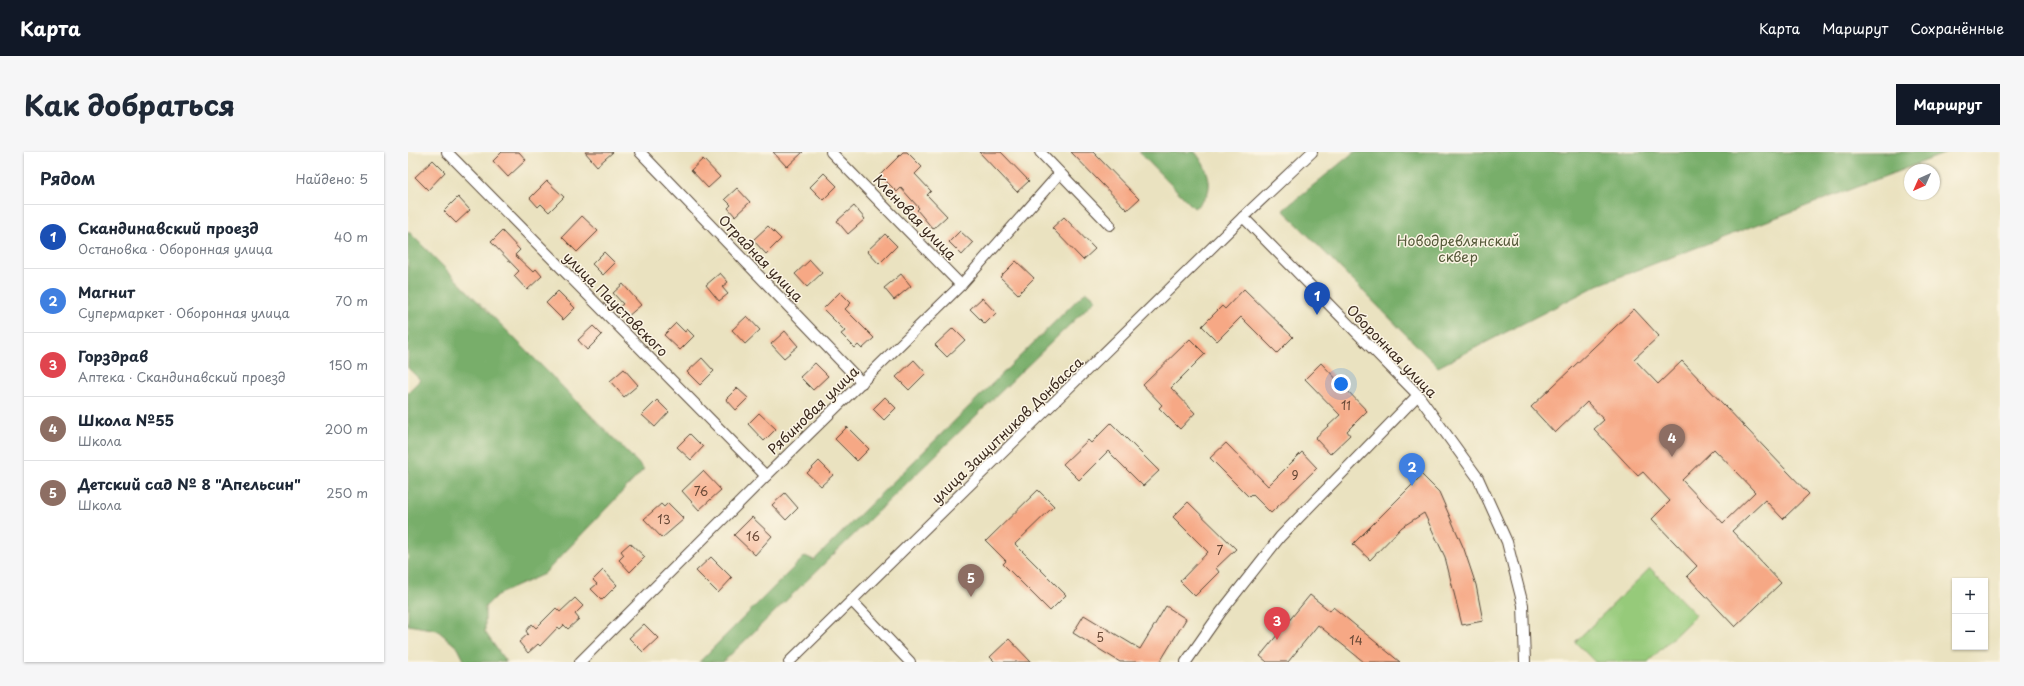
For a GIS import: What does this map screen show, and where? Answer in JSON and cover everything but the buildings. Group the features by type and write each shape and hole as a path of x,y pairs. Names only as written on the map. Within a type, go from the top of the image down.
{"street":[{"name":"улица Паустовского","path":"447,152 766,476"},
{"name":"Отрадная улица","path":"640,152 862,383"},
{"name":"Кленовая улица","path":"831,152 961,285"},
{"path":"1040,152 1110,225"},
{"name":"улица Защитников Донбасса","path":"789,662 1243,217 1312,152"},
{"name":"Рябиновая улица","path":"580,662 766,476 961,285 1060,173"},
{"name":"Оборонная улица","path":"1243,217 1418,395 1478,478 1507,542 1523,605 1526,662"},
{"path":"1186,662 1221,612 1280,537 1418,395"},
{"path":"852,601 910,662"}],"green space":[{"path":"1139,152 1195,152 1205,166 1208,174 1209,189 1202,202 1194,208"},
{"name":"Новодревлянский сквер","path":"1354,152 1949,152 1917,164 1904,164 1904,169 1598,285 1438,367 1283,210"},
{"path":"408,231 644,469 544,574 497,595 485,607 485,632 506,662 465,662 458,648 437,630 408,625 408,392 420,380 408,368"},
{"path":"1086,291 1096,299 723,662 699,662 805,556 814,560"},
{"path":"1650,568 1696,615 1648,662 1595,662 1575,642"}],"place":[{"name":"Скандинавский проезд","path":"1317,315"},
{"name":"Школа №55","path":"1672,457"},
{"name":"Магнит","path":"1412,486"},
{"name":"Детский сад № 8 \"Апельсин\"","path":"971,597"},
{"name":"Горздрав","path":"1277,640"}]}
